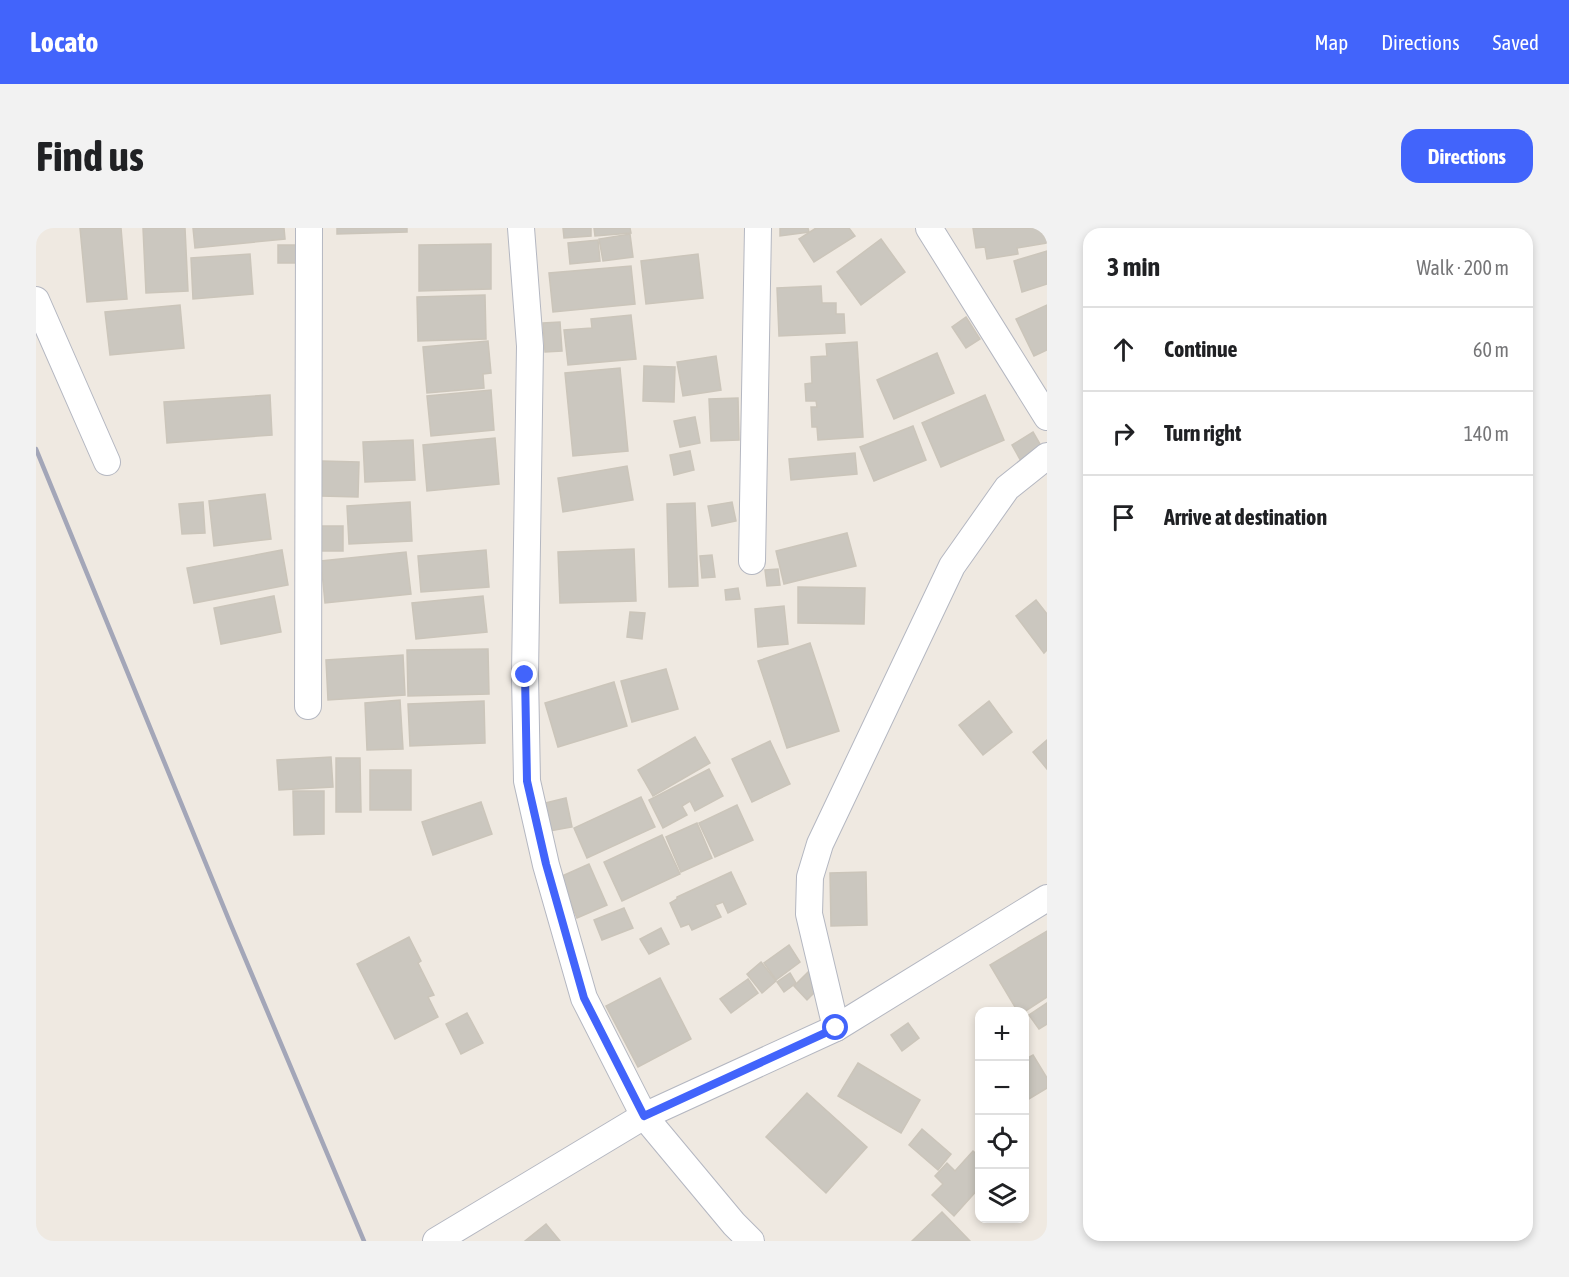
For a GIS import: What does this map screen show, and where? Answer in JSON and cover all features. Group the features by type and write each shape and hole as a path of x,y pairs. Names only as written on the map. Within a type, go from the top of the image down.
{"street":[{"path":"308,706 309,228"},
{"path":"521,228 530,346 525,675 527,781 546,864 584,998 644,1116 734,1224 751,1241"},
{"path":"752,561 758,228"},
{"path":"929,228 1045,409"},
{"path":"36,300 107,462"},
{"path":"836,1028 809,914 810,877 820,844 952,566 1007,488 1047,456"},
{"path":"436,1241 644,1116 836,1028 1047,898"}],"building":[{"path":"80,228 121,228 127,299 87,302"},
{"path":"143,228 185,228 188,291 146,293"},
{"path":"193,228 284,228 285,239 195,248"},
{"path":"337,228 407,228 407,232 337,234"},
{"path":"563,228 591,228 591,236 564,238"},
{"path":"594,228 630,228 631,233 595,236"},
{"path":"780,228 808,228 809,232 780,236"},
{"path":"816,228 849,228 855,236 814,262 799,239"},
{"path":"973,228 1047,228 1047,243 1017,248 1018,254 987,259 985,247 976,248"},
{"path":"630,234 633,257 603,261 599,239"},
{"path":"881,239 905,272 861,305 837,272"},
{"path":"598,240 600,261 570,264 568,243"},
{"path":"491,244 491,289 419,291 419,245"},
{"path":"278,245 298,245 298,263 278,263"},
{"path":"1047,251 1047,284 1022,292 1014,261"},
{"path":"250,254 253,294 193,299 191,258"},
{"path":"698,254 703,298 646,304 641,261"},
{"path":"631,266 635,304 553,312 549,273"},
{"path":"821,286 822,303 836,303 836,314 844,314 845,333 779,336 777,288"},
{"path":"485,295 486,339 418,341 417,297"},
{"path":"180,305 184,348 110,355 105,312"},
{"path":"1047,305 1047,350 1034,356 1016,319"},
{"path":"631,315 636,359 568,365 564,330 592,328 591,319"},
{"path":"966,317 980,339 966,348 952,327"},
{"path":"560,322 562,351 545,352 543,323"},
{"path":"488,341 491,373 483,374 484,388 427,393 423,347"},
{"path":"857,342 863,437 818,440 817,427 812,427 811,407 817,407 816,401 806,401 805,384 812,383 811,357 827,356 826,344"},
{"path":"937,353 954,393 894,419 877,380"},
{"path":"716,356 721,390 683,396 677,362"},
{"path":"644,366 675,367 674,402 643,401"},
{"path":"620,368 628,451 573,456 565,373"},
{"path":"491,390 494,430 431,436 427,396"},
{"path":"270,395 272,435 167,443 164,402"},
{"path":"985,395 1004,440 941,467 922,423"},
{"path":"738,398 739,440 711,441 709,399"},
{"path":"695,417 700,443 680,447 674,421"},
{"path":"913,426 926,460 874,481 860,447"},
{"path":"1033,432 1044,451 1022,463 1012,445"},
{"path":"495,438 499,484 427,491 423,445"},
{"path":"413,440 415,480 365,482 363,442"},
{"path":"690,451 694,470 674,475 670,455"},
{"path":"855,453 857,474 791,480 789,459"},
{"path":"322,461 359,462 358,497 321,496"},
{"path":"627,466 633,500 563,512 558,478"},
{"path":"265,494 271,539 214,546 209,501"},
{"path":"203,502 205,533 182,534 179,504"},
{"path":"410,502 412,541 349,544 347,506"},
{"path":"732,502 736,521 712,526 708,506"},
{"path":"695,503 698,586 669,587 667,504"},
{"path":"320,526 343,526 343,551 320,551"},
{"path":"847,533 856,566 784,584 776,551"},
{"path":"634,549 636,601 560,603 558,552"},
{"path":"282,550 288,585 194,603 187,568"},
{"path":"486,550 489,587 421,592 418,556"},
{"path":"406,552 411,594 325,603 321,561"},
{"path":"712,555 715,577 702,578 700,556"},
{"path":"778,569 780,585 767,586 765,570"},
{"path":"798,587 865,588 864,624 798,623"},
{"path":"738,588 740,599 726,600 725,590"},
{"path":"274,596 281,632 221,644 214,608"},
{"path":"483,596 487,632 416,639 412,603"},
{"path":"1036,600 1047,614 1047,650 1044,653 1016,616"},
{"path":"784,606 788,644 758,647 755,609"},
{"path":"630,612 645,613 642,639 627,637"},
{"path":"810,643 839,731 787,748 758,661"},
{"path":"488,649 489,694 408,696 407,650"},
{"path":"403,655 405,695 328,700 326,660"},
{"path":"666,669 678,709 632,722 621,681"},
{"path":"614,682 627,726 558,747 545,703"},
{"path":"400,700 403,749 367,750 365,703"},
{"path":"484,701 485,743 410,746 408,704"},
{"path":"989,701 1012,732 983,755 959,725"},
{"path":"695,737 710,763 653,796 638,770"},
{"path":"1047,740 1047,769 1033,752"},
{"path":"770,741 790,784 752,802 732,759"},
{"path":"331,757 333,787 279,790 277,760"},
{"path":"336,758 360,758 361,812 336,812"},
{"path":"709,769 723,796 695,811 690,801 682,806 687,815 663,828 649,800"},
{"path":"370,770 411,770 411,810 370,810"},
{"path":"293,791 324,791 324,834 294,835"},
{"path":"641,797 655,827 587,858 574,828"},
{"path":"566,798 572,827 550,831 545,803"},
{"path":"481,802 492,834 433,855 422,822"},
{"path":"737,805 753,840 715,857 699,823"},
{"path":"697,823 712,858 681,872 666,837"},
{"path":"662,835 680,874 622,901 604,862"},
{"path":"589,864 607,905 577,918 560,877"},
{"path":"731,872 746,904 728,913 723,902 715,905 721,917 692,930 689,924 681,927 670,903 677,897"},
{"path":"866,872 867,925 831,926 830,873"},
{"path":"624,908 633,928 602,940 594,920"},
{"path":"661,928 669,944 649,954 640,939"},
{"path":"1047,931 1047,997 1029,1009 1015,1007 990,965"},
{"path":"409,937 421,961 418,963 434,995 428,997 438,1017 395,1039 357,964"},
{"path":"789,945 800,962 776,980 764,963"},
{"path":"761,962 776,981 762,993 747,974"},
{"path":"809,971 822,985 807,1000 794,986"},
{"path":"790,973 796,983 784,992 777,982"},
{"path":"660,978 691,1039 638,1067 606,1006"},
{"path":"748,979 758,993 731,1013 720,999"},
{"path":"1047,1003 1047,1024 1039,1029 1029,1015"},
{"path":"467,1013 483,1043 461,1054 446,1024"},
{"path":"908,1023 919,1038 902,1051 891,1035"},
{"path":"1033,1055 1047,1078 1047,1088 1029,1099 1029,1061 1029,1057"},
{"path":"858,1063 920,1100 901,1133 838,1096"},
{"path":"807,1093 867,1147 826,1193 766,1137"},
{"path":"922,1129 951,1154 938,1170 909,1145"},
{"path":"973,1151 975,1153 975,1193 954,1216 932,1195 943,1184 935,1176 947,1163 955,1171"},
{"path":"942,1212 970,1241 912,1241"},
{"path":"546,1224 560,1241 525,1241"}],"railway":[{"path":"36,449 231,925 364,1241"}],"route":[{"path":"525,675 527,781 546,864 584,998 644,1116 836,1028"}]}
